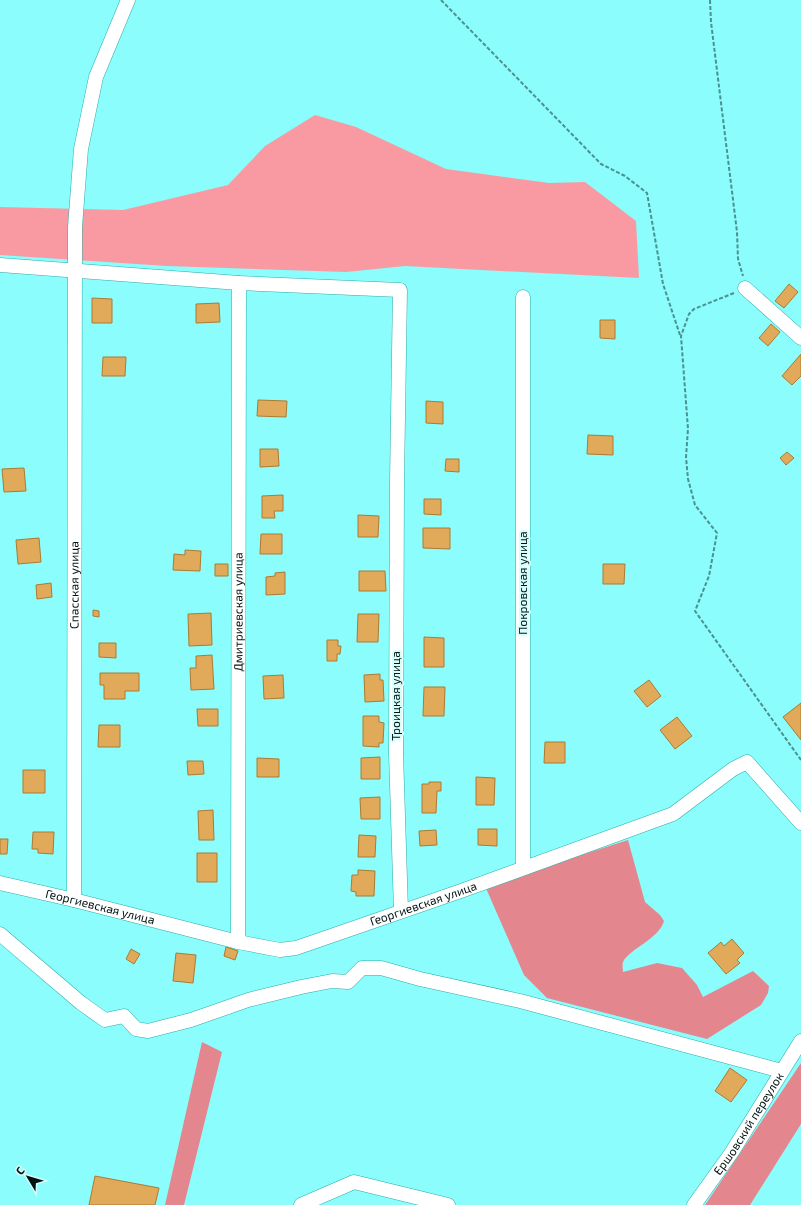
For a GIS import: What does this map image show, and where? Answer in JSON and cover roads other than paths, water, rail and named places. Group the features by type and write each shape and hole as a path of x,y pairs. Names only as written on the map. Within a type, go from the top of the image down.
{"street":[{"name":"Спасская улица","path":"74,900 75,227 81,149 96,77 128,0"},
{"path":"0,265 239,283"},
{"name":"Троицкая улица","path":"239,283 400,290 397,481 396,753 401,911"},
{"name":"Дмитриевская улица","path":"238,942 239,283"},
{"path":"746,288 801,338"},
{"name":"Покровская улица","path":"523,297 523,868"},
{"name":"Георгиевская улица","path":"0,883 74,900 238,942 280,950 296,948 673,814 733,769 747,762 801,823"},
{"path":"0,934 81,1003 105,1020 124,1016 136,1029 148,1031 192,1020 248,1000 301,987 332,981 348,982 362,968 381,968 420,979 520,1002 782,1072"},
{"name":"Ершовский переулок","path":"694,1205 732,1152 801,1041"},
{"path":"301,1205 354,1182 448,1205"}]}
